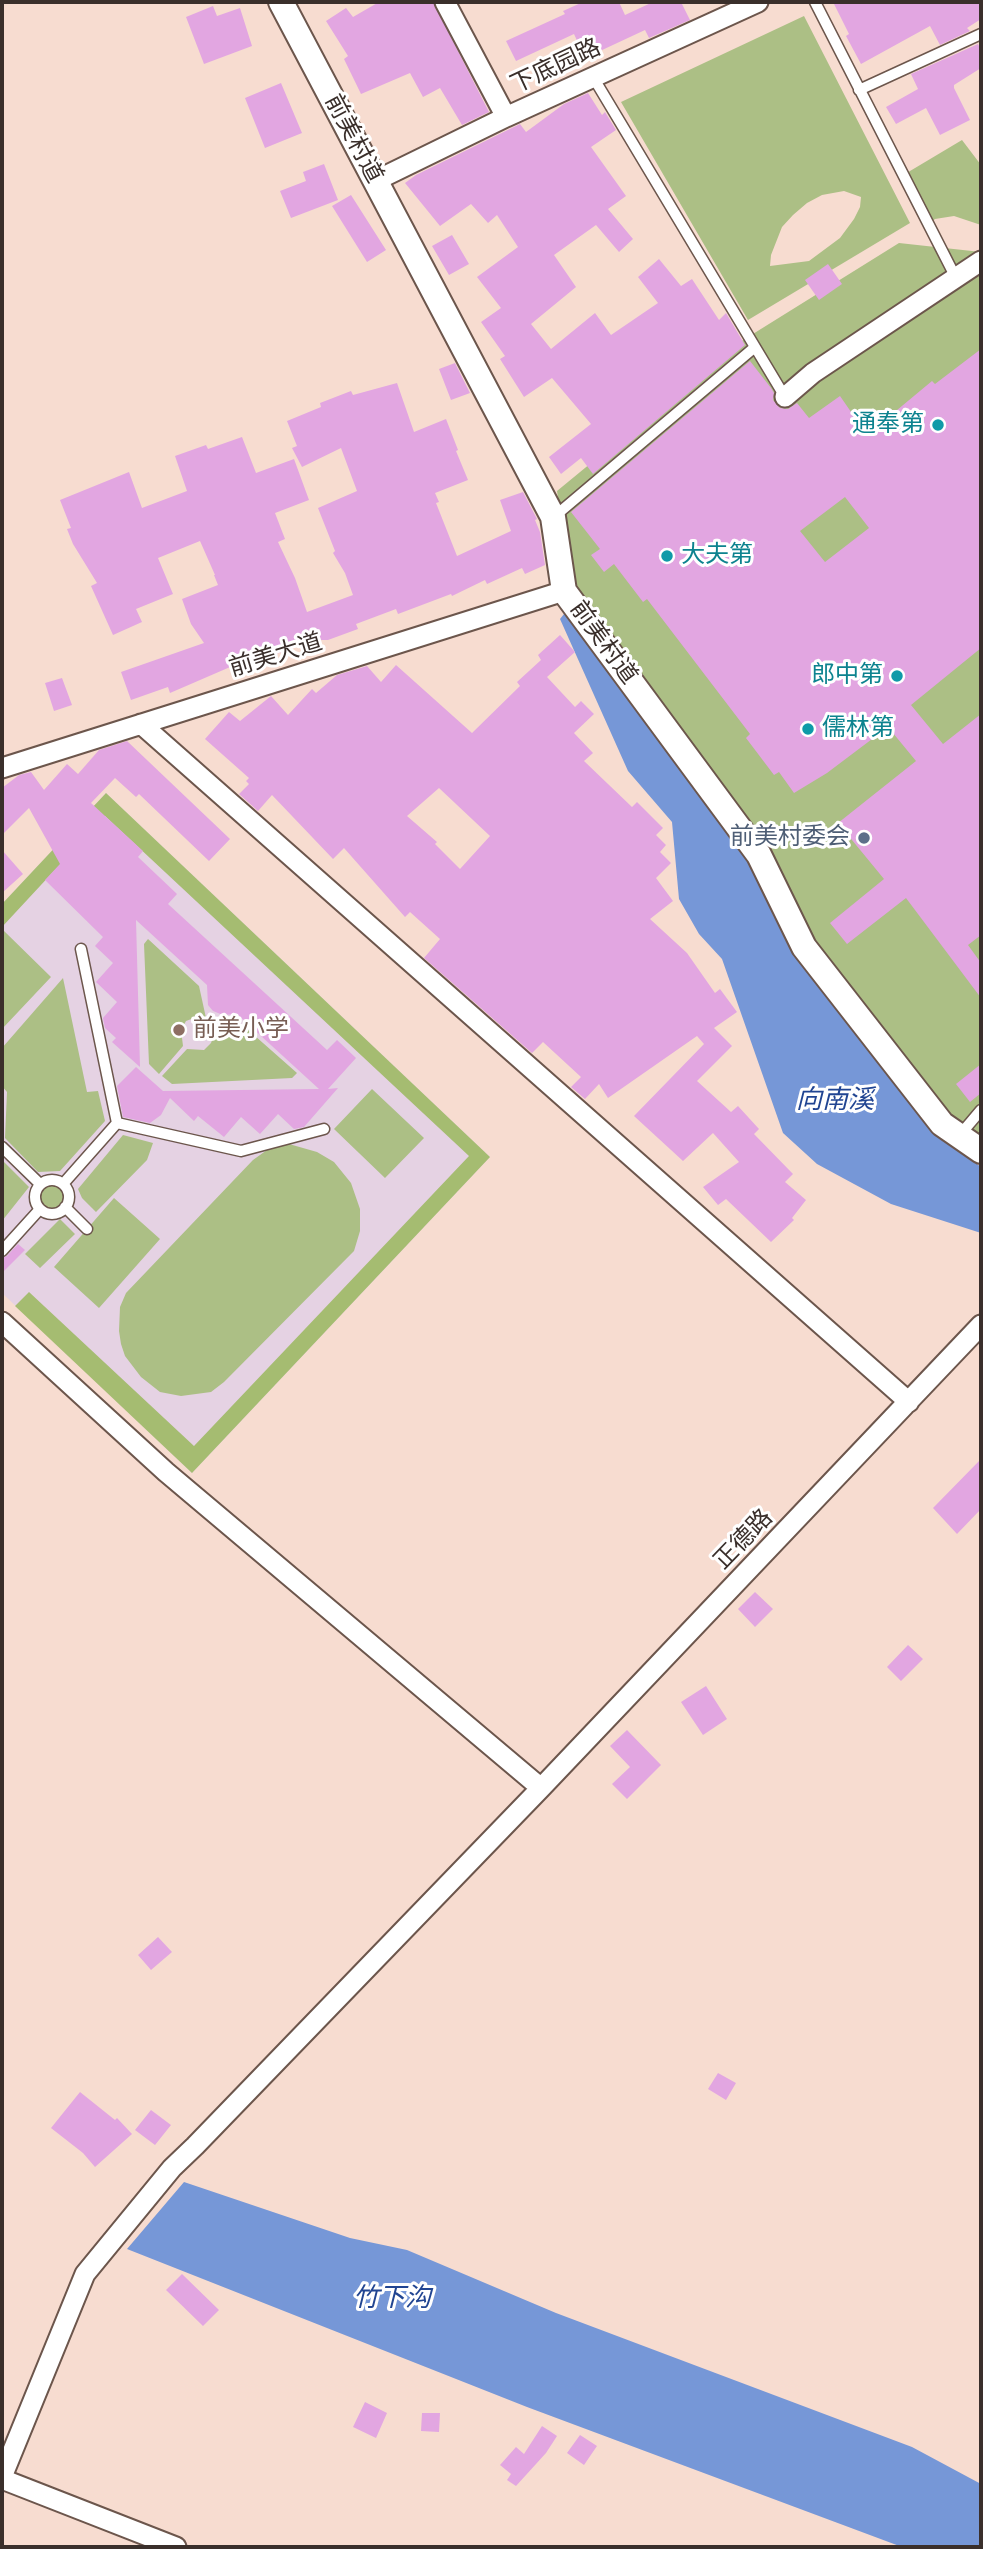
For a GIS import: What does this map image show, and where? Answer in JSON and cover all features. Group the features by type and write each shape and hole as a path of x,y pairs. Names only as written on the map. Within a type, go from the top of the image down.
{"street":[{"name":"前美村道","path":"282,2 554,517 564,591 759,855 804,947 942,1124 981,1151"},
{"path":"444,2 506,117"},
{"name":"下底园路","path":"375,181 506,117 758,2"},
{"path":"785,397 813,373 981,261"},
{"name":"前美大道","path":"2,768 564,591"},
{"path":"141,724 909,1402"},
{"path":"2,1322 166,1472 541,1788"},
{"name":"正德路","path":"2,2478 85,2274 172,2168 541,1788 981,1325"},
{"path":"2,2478 176,2547"}],"lane":[{"path":"815,2 956,278"},
{"path":"859,90 981,34"},
{"path":"593,77 785,397"},
{"path":"554,517 755,347"},
{"path":"81,949 117,1123"},
{"path":"959,1137 981,1110"},
{"path":"117,1123 241,1151 324,1129"},
{"path":"63,1184 117,1123"},
{"path":"2,1147 40,1184"},
{"path":"52,1180 63,1184 69,1194 65,1207 52,1214 40,1209 34,1196 40,1184 52,1180"},
{"path":"65,1207 87,1229"},
{"path":"2,1251 40,1209"}],"shaded area":[{"name":"前美小学","path":"106,793 490,1157 192,1473 2,1293 2,904"}],"green space":[{"path":"804,16 910,223 748,320 621,102","holes":["844,191 861,197 854,219 840,238 809,261 770,266 771,255 782,227 807,203 822,195"]},
{"path":"962,140 981,165 981,225 954,216 935,219 930,223 905,174"},
{"path":"899,243 981,252 981,1140 941,1111 815,944 571,588 557,491 732,347"},
{"path":"106,793 490,1157 192,1473 15,1306 29,1292 194,1446 469,1156 105,816 2,927 2,904"},
{"path":"2,929 51,977 2,1029"},
{"path":"148,939 199,986 206,1018 203,1022 194,1018 186,1021 181,1030 183,1046 159,1074 149,1064 144,944"},
{"path":"63,978 87,1092 98,1091 105,1121 60,1171 38,1172 5,1138 7,1092 2,1086 2,1048"},
{"path":"213,1024 246,1028 297,1073 292,1078 172,1084 162,1076 187,1049 204,1050 211,1043 214,1035 209,1027"},
{"path":"372,1089 424,1138 385,1178 334,1129"},
{"path":"123,1135 153,1143 147,1160 96,1212 82,1198 78,1189"},
{"path":"289,1144 317,1152 334,1162 351,1183 360,1209 360,1231 354,1251 211,1392 181,1396 160,1392 141,1377 125,1356 119,1331 120,1307 126,1293 253,1160 267,1150"},
{"path":"2,1160 29,1187 2,1221"},
{"path":"51,1185 62,1192 63,1197 56,1208 51,1209 40,1202 39,1197 46,1186"},
{"path":"114,1198 160,1239 99,1308 54,1267"},
{"path":"60,1219 75,1234 40,1268 25,1254"}],"water":[{"name":"向南溪","path":"564,614 572,617 759,869 773,915 801,961 934,1133 981,1167 981,1233 891,1204 817,1164 783,1133 722,959 699,934 679,899 672,822 628,771 560,619"},
{"name":"竹下沟","path":"184,2182 350,2238 407,2250 556,2313 912,2447 981,2484 981,2547 902,2547 527,2407 127,2249"}],"building":[{"path":"379,2 433,2 489,112 462,125 440,88 423,97 410,73 361,94 344,59 348,56 326,21 346,8 353,17"},
{"path":"583,2 619,2 625,15 653,2 681,2 690,20 649,38 645,30 585,58 574,34 516,61 506,41 565,14 563,11"},
{"path":"833,2 981,2 981,19 967,28 970,31 940,45 930,26 861,64 846,36 849,34"},
{"path":"213,6 217,16 240,8 252,46 204,64 186,17"},
{"path":"978,44 981,50 981,68 954,85 970,120 940,135 926,108 896,124 886,107 918,89 911,74"},
{"path":"281,83 302,133 265,148 245,98"},
{"path":"588,93 602,115 605,112 616,130 591,147 626,196 608,209 633,239 619,252 596,225 554,255 576,287 531,324 551,349 595,313 611,335 658,303 638,277 659,259 681,286 692,279 719,320 726,313 745,345 593,474 581,458 561,474 549,457 591,424 552,378 524,397 500,359 505,356 481,322 501,308 477,277 518,247 497,215 488,223 471,204 440,226 405,183 520,124 526,132 564,104"},
{"path":"324,164 338,200 291,218 280,191 306,181 303,172"},
{"path":"351,195 386,250 367,262 332,206"},
{"path":"452,235 469,264 449,275 432,246"},
{"path":"828,264 842,284 819,300 805,280"},
{"path":"981,349 981,648 911,705 943,744 981,714 981,935 968,945 981,963 981,998 906,898 847,944 830,923 884,879 838,823 916,761 888,727 827,773 794,793 779,772 774,775 746,738 750,734 647,599 643,602 614,564 604,572 591,555 600,549 571,512 750,361 771,388 774,393 773,400 780,408 788,409 797,403 809,418 840,396 867,435 932,381 935,384","holes":["845,497 869,528 825,562 800,531"]},
{"path":"455,363 470,393 451,400 439,369"},
{"path":"397,383 414,432 446,419 458,450 456,451 468,480 435,493 439,502 436,503 457,556 511,531 500,500 523,492 537,519 535,520 540,532 545,565 525,574 522,568 487,584 485,580 452,596 451,594 398,614 396,609 356,624 358,629 328,640 320,638 246,665 244,661 170,693 168,687 131,700 121,672 204,643 191,624 182,599 218,585 215,575 200,541 158,558 173,594 136,609 142,622 113,635 91,586 97,583 73,544 67,529 71,528 60,500 129,472 142,508 187,491 175,456 206,445 208,449 242,437 256,473 294,459 309,500 275,513 285,539 278,542 307,612 353,595 345,573 333,553 335,551 318,508 357,491 341,448 302,467 292,448 297,446 287,421 321,407 320,403 351,391 353,395"},
{"path":"560,635 575,652 547,677 575,707 581,701 594,714 574,733 593,753 584,761 632,807 637,802 663,828 656,835 666,845 660,852 671,863 656,878 673,901 650,919 687,953 715,993 720,989 737,1012 714,1028 732,1046 697,1081 731,1112 738,1106 759,1129 754,1134 793,1174 785,1182 806,1200 792,1218 794,1220 771,1242 726,1199 718,1205 703,1187 739,1162 713,1133 683,1161 634,1116 704,1044 697,1036 608,1098 599,1084 585,1099 571,1087 581,1077 543,1042 532,1053 424,958 440,939 410,912 405,917 344,848 333,859 272,795 258,811 239,794 249,784 246,781 249,778 205,739 229,712 240,721 271,696 288,715 312,689 316,693 337,675 367,666 381,682 396,665 472,733 520,686 517,682 541,660 538,655","holes":["439,788 490,836 460,869 435,844 437,842 407,816"]},
{"path":"62,678 72,705 54,711 45,683"},
{"path":"127,741 230,839 209,861 139,794 136,797 115,778 91,803 143,851 138,857 177,894 168,904 327,1050 337,1040 356,1058 328,1089 338,1088 304,1127 294,1129 278,1114 260,1134 241,1117 224,1137 198,1116 194,1121 170,1098 161,1115 150,1123 123,1117 117,1086 136,1067 163,1091 319,1089 237,1014 223,1015 213,1011 208,1005 207,985 136,920 140,1067 112,1042 116,1038 105,1028 103,1018 117,1002 96,982 113,963 95,946 103,937 45,880 60,864 29,808 2,835 2,788 19,775 31,772 44,790 67,764 78,774 99,750"},
{"path":"2,850 23,874 2,893"},
{"path":"981,1064 981,1093 970,1102 956,1084"},
{"path":"18,1244 25,1250 2,1273 2,1258"},
{"path":"981,1459 981,1509 957,1534 933,1508"},
{"path":"755,1592 773,1609 755,1627 738,1609"},
{"path":"908,1645 923,1659 901,1681 887,1667"},
{"path":"706,1686 727,1719 703,1735 681,1702"},
{"path":"627,1730 661,1765 627,1799 612,1784 630,1767 610,1746"},
{"path":"158,1937 172,1952 151,1970 138,1955"},
{"path":"718,2073 736,2083 726,2100 708,2089"},
{"path":"80,2092 115,2120 117,2118 132,2134 95,2167 83,2153 51,2128"},
{"path":"151,2110 171,2125 155,2145 135,2130"},
{"path":"182,2274 219,2310 203,2326 166,2290"},
{"path":"365,2402 387,2413 376,2438 353,2427"},
{"path":"422,2413 440,2413 439,2432 421,2431"},
{"path":"542,2426 557,2436 546,2453 516,2486 507,2480 511,2474 500,2465 516,2447 524,2454"},
{"path":"580,2435 597,2446 584,2465 567,2453"}],"place":[{"name":"通奉第","path":"938,425"},
{"name":"大夫第","path":"667,556"},
{"name":"郎中第","path":"897,676"},
{"name":"儒林第","path":"808,729"},
{"name":"前美村委会","path":"864,838"},
{"name":"前美小学","path":"179,1030"}]}
